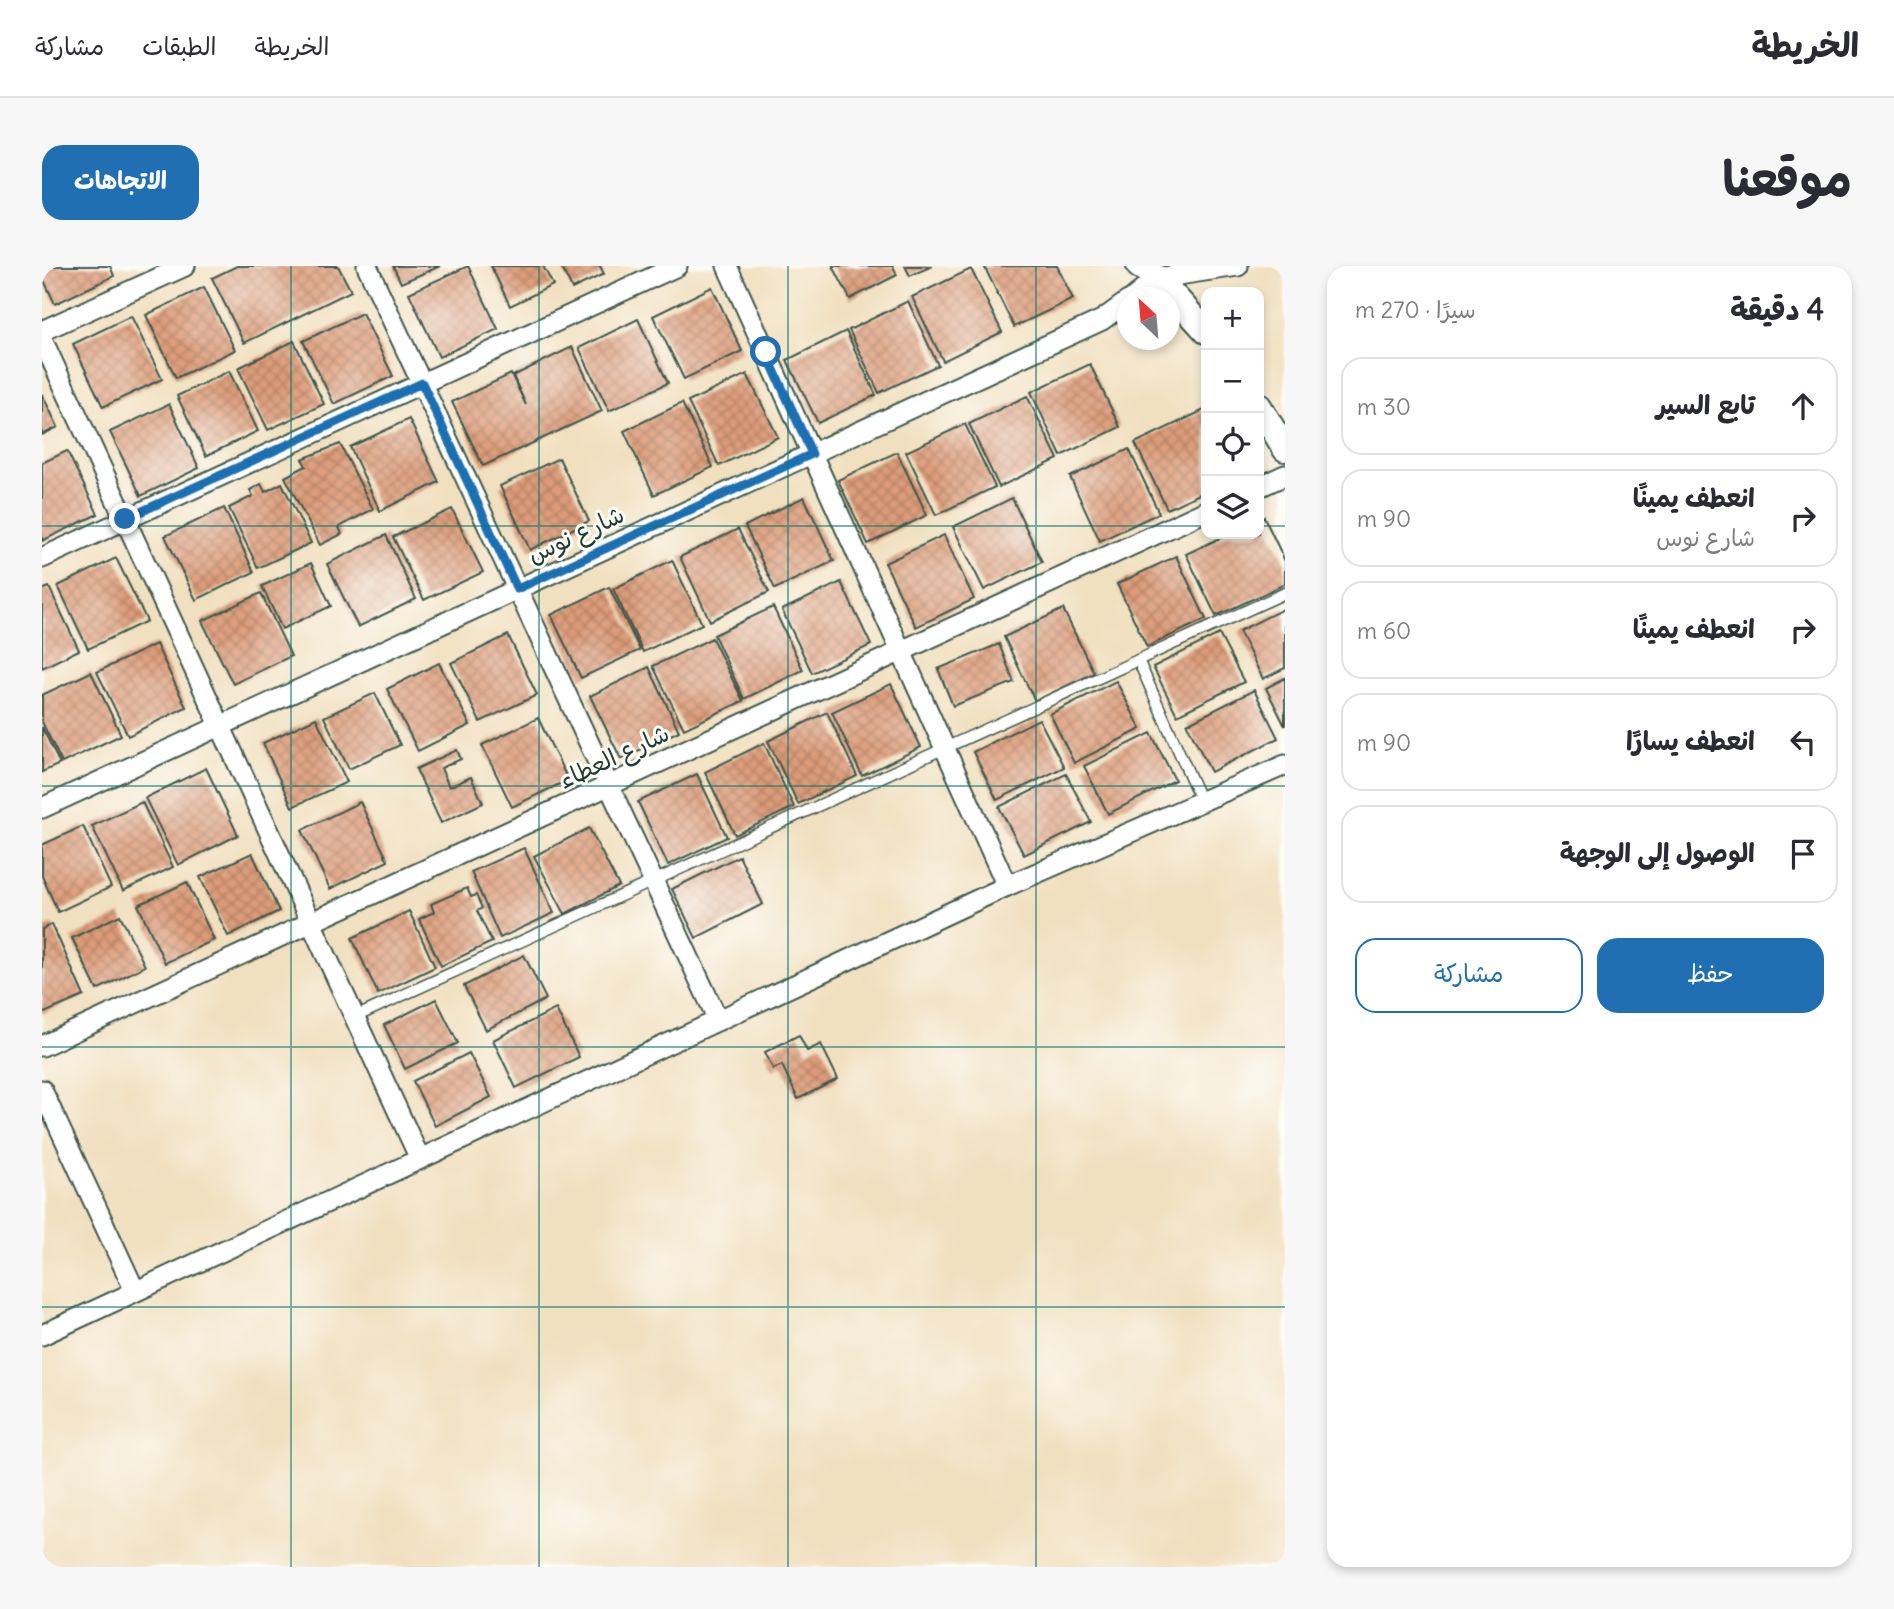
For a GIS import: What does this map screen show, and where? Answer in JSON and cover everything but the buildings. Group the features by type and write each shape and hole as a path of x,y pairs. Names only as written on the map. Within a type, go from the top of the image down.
{"street":[{"path":"42,331 185,266"},
{"path":"367,266 718,1020"},
{"path":"42,558 677,266"},
{"path":"727,266 1007,886"},
{"path":"1148,272 1238,266"},
{"path":"1148,272 1201,326"},
{"name":"شارع نوس","path":"42,808 1102,320 1117,309"},
{"path":"42,339 420,1158"},
{"path":"1263,413 1285,449"},
{"path":"1264,485 1285,475"},
{"name":"شارع العطاء","path":"42,1046 1201,514"},
{"path":"42,1335 1007,886 1285,765"},
{"path":"42,1090 135,1291"}],"lane":[{"path":"355,1017 1285,593"},
{"path":"1138,660 1201,801"}],"route":[{"path":"125,519 422,383 517,589 812,454 766,352"}]}
